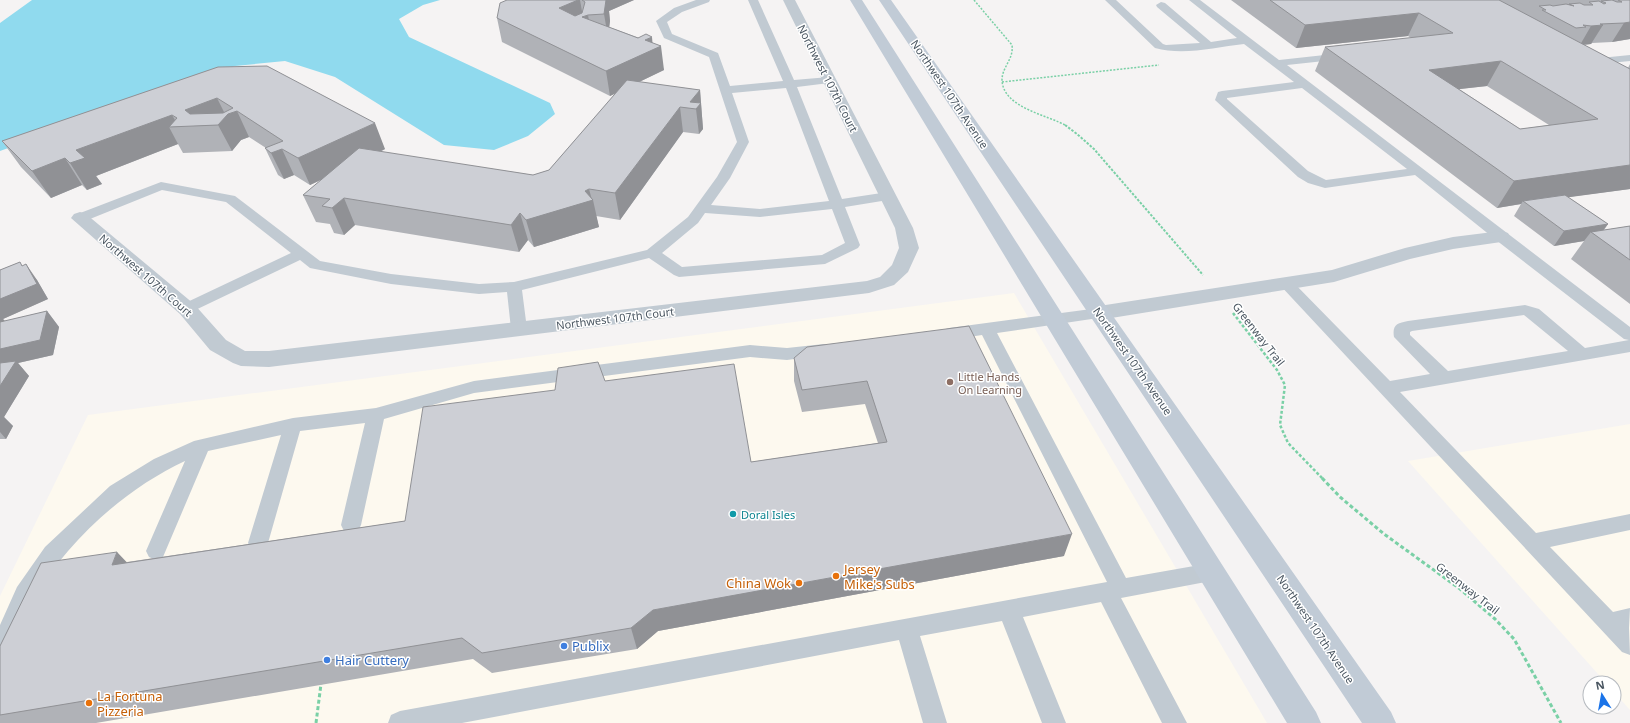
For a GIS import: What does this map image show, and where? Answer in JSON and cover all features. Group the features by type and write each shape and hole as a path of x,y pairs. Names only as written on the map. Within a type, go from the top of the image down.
{"main road":[{"path":"856,0 1305,723"},
{"name":"Northwest 107th Avenue","path":"885,0 1380,723"}],"street":[{"name":"Northwest 107th Court","path":"80,218 187,309 218,345 241,358 269,359 869,287 886,281 901,268 909,248 904,228 789,0"},
{"path":"1099,313 1334,276 1405,254 1453,242 1501,237"}],"lane":[{"path":"80,218 161,186 230,199 315,265 391,279 479,289 514,287 652,253 693,220 723,178 743,142 714,55 668,36 661,20 678,10 705,0"},
{"path":"652,253 679,272 825,259 852,245 790,84 752,0"},
{"path":"1110,0 1159,46 1164,48 1182,48 1247,40"},
{"path":"1158,2 1178,3 1195,0 1630,335"},
{"path":"1158,2 1208,44"},
{"path":"1278,63 1356,54"},
{"path":"1582,67 1630,58"},
{"path":"725,90 829,80"},
{"path":"1305,84 1222,95 1221,100 1303,174 1313,180 1325,184 1418,171"},
{"path":"701,208 760,213 837,204 888,196"},
{"path":"187,309 301,254"},
{"path":"1286,283 1630,645"},
{"path":"514,287 519,329"},
{"path":"1444,378 1402,337 1401,330 1408,326 1525,310 1533,314 1582,354"},
{"path":"933,336 1099,313"},
{"path":"988,329 1114,590 1175,723"},
{"path":"1386,388 1630,346"},
{"path":"0,650 25,594 52,552 117,492 161,464 201,446 293,425 376,415 474,387 750,351 787,354 840,349"},
{"path":"351,525 376,415"},
{"path":"258,542 293,425"},
{"path":"156,551 201,446"},
{"path":"1533,542 1630,522"},
{"path":"400,723 1211,572"},
{"path":"1009,610 1054,723"},
{"path":"1609,623 1630,618"},
{"path":"907,629 935,723"}],"path":[{"path":"974,0 1012,45 1013,52 1003,72 1002,82 1165,65"},
{"name":"Greenway Trail","path":"1002,82 1006,92 1020,106 1056,121 1082,137 1094,149 1218,294 1277,370 1285,385 1280,425 1288,443 1310,467 1351,506 1384,534 1460,589 1495,619 1514,640 1562,723"},
{"path":"316,723 321,684"}],"shaded area":[{"path":"1014,293 1267,723 0,723 0,596 88,415"},
{"path":"1630,424 1630,710 1622,701 1622,675 1599,675 1408,461"}],"water":[{"path":"32,0 440,0 423,5 399,19 409,37 550,103 555,114 528,136 494,150 444,145 335,77 285,61 235,66 0,151 0,23"}],"building":[{"path":"507,0 578,0 559,8 575,16 582,13 585,2 582,0 606,0 604,14 582,17 638,38 646,34 652,37 645,40 661,46 606,71 497,18 500,3"},
{"path":"1270,0 1499,0 1630,69 1630,165 1514,181 1325,47 1453,33 1419,13 1305,25","holes":["1501,61 1598,119 1520,129 1429,70"]},
{"path":"1612,0 1622,2 1618,0 1630,0 1630,22 1591,26 1583,25 1586,27 1576,28 1542,10 1546,10 1539,6 1566,4 1574,6 1569,4 1580,3 1584,5 1593,5 1589,2 1599,1 1604,4 1606,3 1601,1"},
{"path":"267,66 375,123 298,158 282,149 271,153 265,148 283,141 237,111 228,114 218,125 169,127 177,118 172,115 76,150 85,158 70,163 65,158 32,171 2,141 218,67","holes":["217,98 233,108 223,113 190,114 185,110"]},
{"path":"627,80 700,90 690,102 701,103 696,109 680,107 615,193 589,189 585,191 593,200 526,220 520,213 511,225 344,198 332,208 322,206 330,199 303,195 359,148 533,175 549,170"},
{"path":"1565,195 1608,224 1564,231 1523,201"},
{"path":"1630,226 1630,260 1591,232"},
{"path":"20,262 22,266 26,264 37,284 0,299 0,270"},
{"path":"47,311 40,340 0,349 0,322"},
{"name":"Doral Isles","path":"969,326 1072,534 653,610 631,628 482,653 462,638 0,715 0,646 41,563 117,552 112,565 405,521 423,407 555,390 558,368 598,362 605,381 734,364 751,462 887,442 867,381 802,390 794,358 807,347"},
{"path":"16,361 0,386 0,363"}],"place":[{"name":"Little Hands On Learning","path":"950,382"},
{"name":"Doral Isles","path":"733,514"},
{"name":"Jersey Mike's Subs","path":"836,576"},
{"name":"China Wok","path":"799,583"},
{"name":"Publix","path":"564,646"},
{"name":"Hair Cuttery","path":"327,660"},
{"name":"La Fortuna Pizzeria","path":"89,703"}]}
